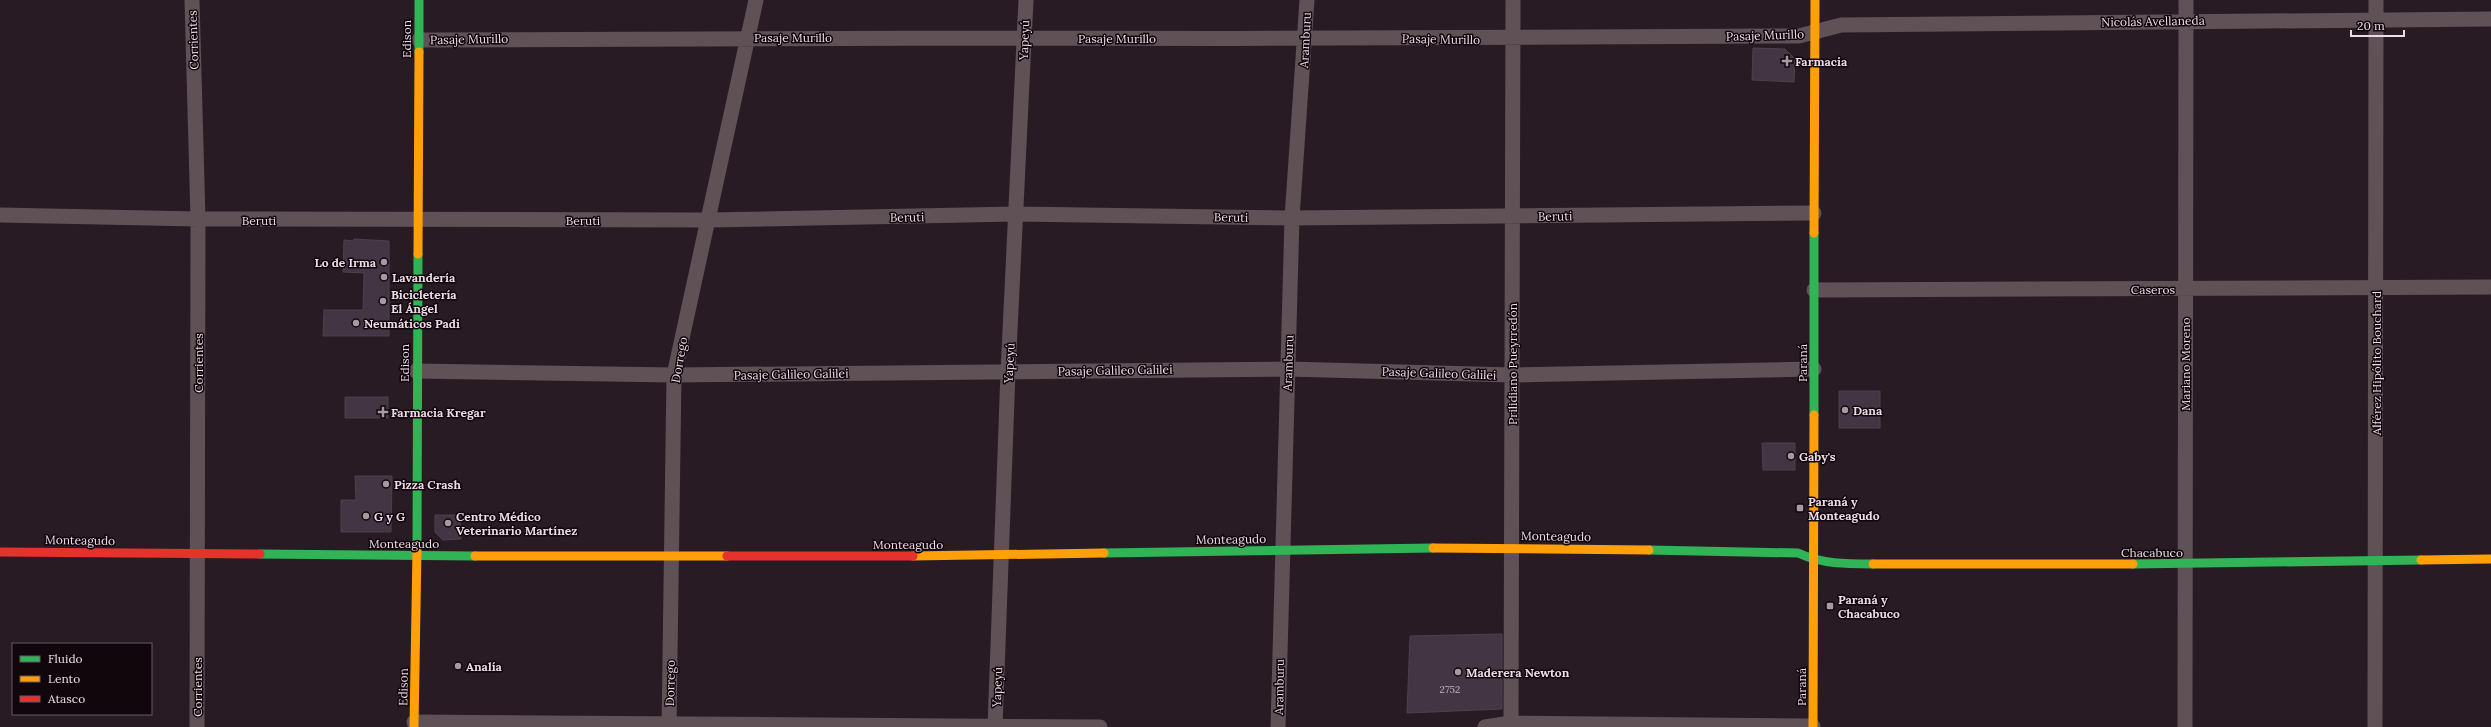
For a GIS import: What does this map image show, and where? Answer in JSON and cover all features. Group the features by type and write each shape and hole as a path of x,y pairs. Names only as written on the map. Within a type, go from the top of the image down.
{"street":[{"name":"Corrientes","path":"192,0 198,220 196,727"},
{"name":"Edison","path":"414,724 417,556 416,371 419,40 418,0"},
{"name":"Dorrego","path":"669,725 674,375 756,0"},
{"name":"Yapeyú","path":"995,727 1008,372 1026,0"},
{"name":"Aramburu","path":"1278,727 1292,218 1306,37 1307,0"},
{"name":"Prilidiano Pueyrredón","path":"1511,725 1513,0"},
{"name":"Paraná","path":"1813,727 1815,0"},
{"name":"Mariano Moreno","path":"2185,727 2186,0"},
{"name":"Alférez Hipólito Bouchard","path":"2375,727 2376,0"},
{"name":"Nicolás Avellaneda","path":"1816,32 1841,25 2491,19"},
{"name":"Pasaje Murillo","path":"419,40 748,37 1306,37 1513,39 1799,36 1816,32"},
{"name":"Beruti","path":"0,215 198,220 709,220 1016,214 1292,218 1814,213"},
{"name":"Caseros","path":"1814,290 2491,287"},
{"name":"Pasaje Galileo Galilei","path":"416,371 674,375 1288,369 1512,375 1814,369"},
{"name":"Monteagudo","path":"0,552 417,556 1002,556 1282,549 1512,547 1798,553 1814,560"},
{"name":"Chacabuco","path":"1814,560 1841,564 2185,564 2491,559"},
{"path":"414,724 1100,727"},
{"path":"1485,727 1511,725 1813,727"}],"building":[{"path":"1753,48 1785,49 1795,59 1794,82 1752,80"},
{"path":"354,239 389,241 389,336 323,336 324,310 363,310 364,273 343,272 344,240 353,241"},
{"path":"1839,391 1880,391 1880,428 1839,428"},
{"path":"345,397 388,397 388,418 345,418"},
{"path":"1762,443 1795,443 1795,470 1763,470"},
{"name":"G y G","path":"355,476 392,476 391,532 341,532 341,500 356,500"},
{"name":"Centro Médico Veterinario Martínez","path":"435,515 460,515 461,539 443,540 435,532"},
{"name":"Maderera Newton","path":"1502,634 1502,709 1407,713 1410,636"}],"traffic: fast":[{"path":"419,0 419,52"},
{"path":"1814,233 1814,415"},
{"path":"417,549 418,254"},
{"path":"1104,553 1433,548"},
{"path":"1649,550 1798,553 1807,557 1825,561 1873,564"},
{"path":"260,554 475,556"},
{"path":"2133,564 2421,560"}],"traffic: slow":[{"path":"1814,233 1815,0"},
{"path":"418,254 419,52"},
{"path":"1813,727 1814,415"},
{"path":"1433,548 1649,550"},
{"path":"414,727 417,549"},
{"path":"913,556 1104,553"},
{"path":"475,556 727,556"},
{"path":"2421,560 2491,559"},
{"path":"1873,564 2133,564"}],"traffic: jam":[{"path":"0,552 260,554"},
{"path":"727,556 913,556"}],"place":[{"name":"Farmacia","path":"1787,61"},
{"name":"Lo de Irma","path":"384,262"},
{"name":"Lavandería","path":"384,277"},
{"name":"Bicicletería El Ángel","path":"383,301"},
{"name":"Neumáticos Padi","path":"356,323"},
{"name":"Dana","path":"1845,410"},
{"name":"Farmacia Kregar","path":"383,412"},
{"name":"Gaby's","path":"1791,456"},
{"name":"Pizza Crash","path":"386,484"},
{"name":"Paraná y Monteagudo","path":"1800,508"},
{"name":"G y G","path":"366,516"},
{"name":"Centro Médico Veterinario Martínez","path":"448,523"},
{"name":"Paraná y Chacabuco","path":"1830,606"},
{"name":"Analía","path":"458,666"},
{"name":"Maderera Newton","path":"1458,672"}]}
